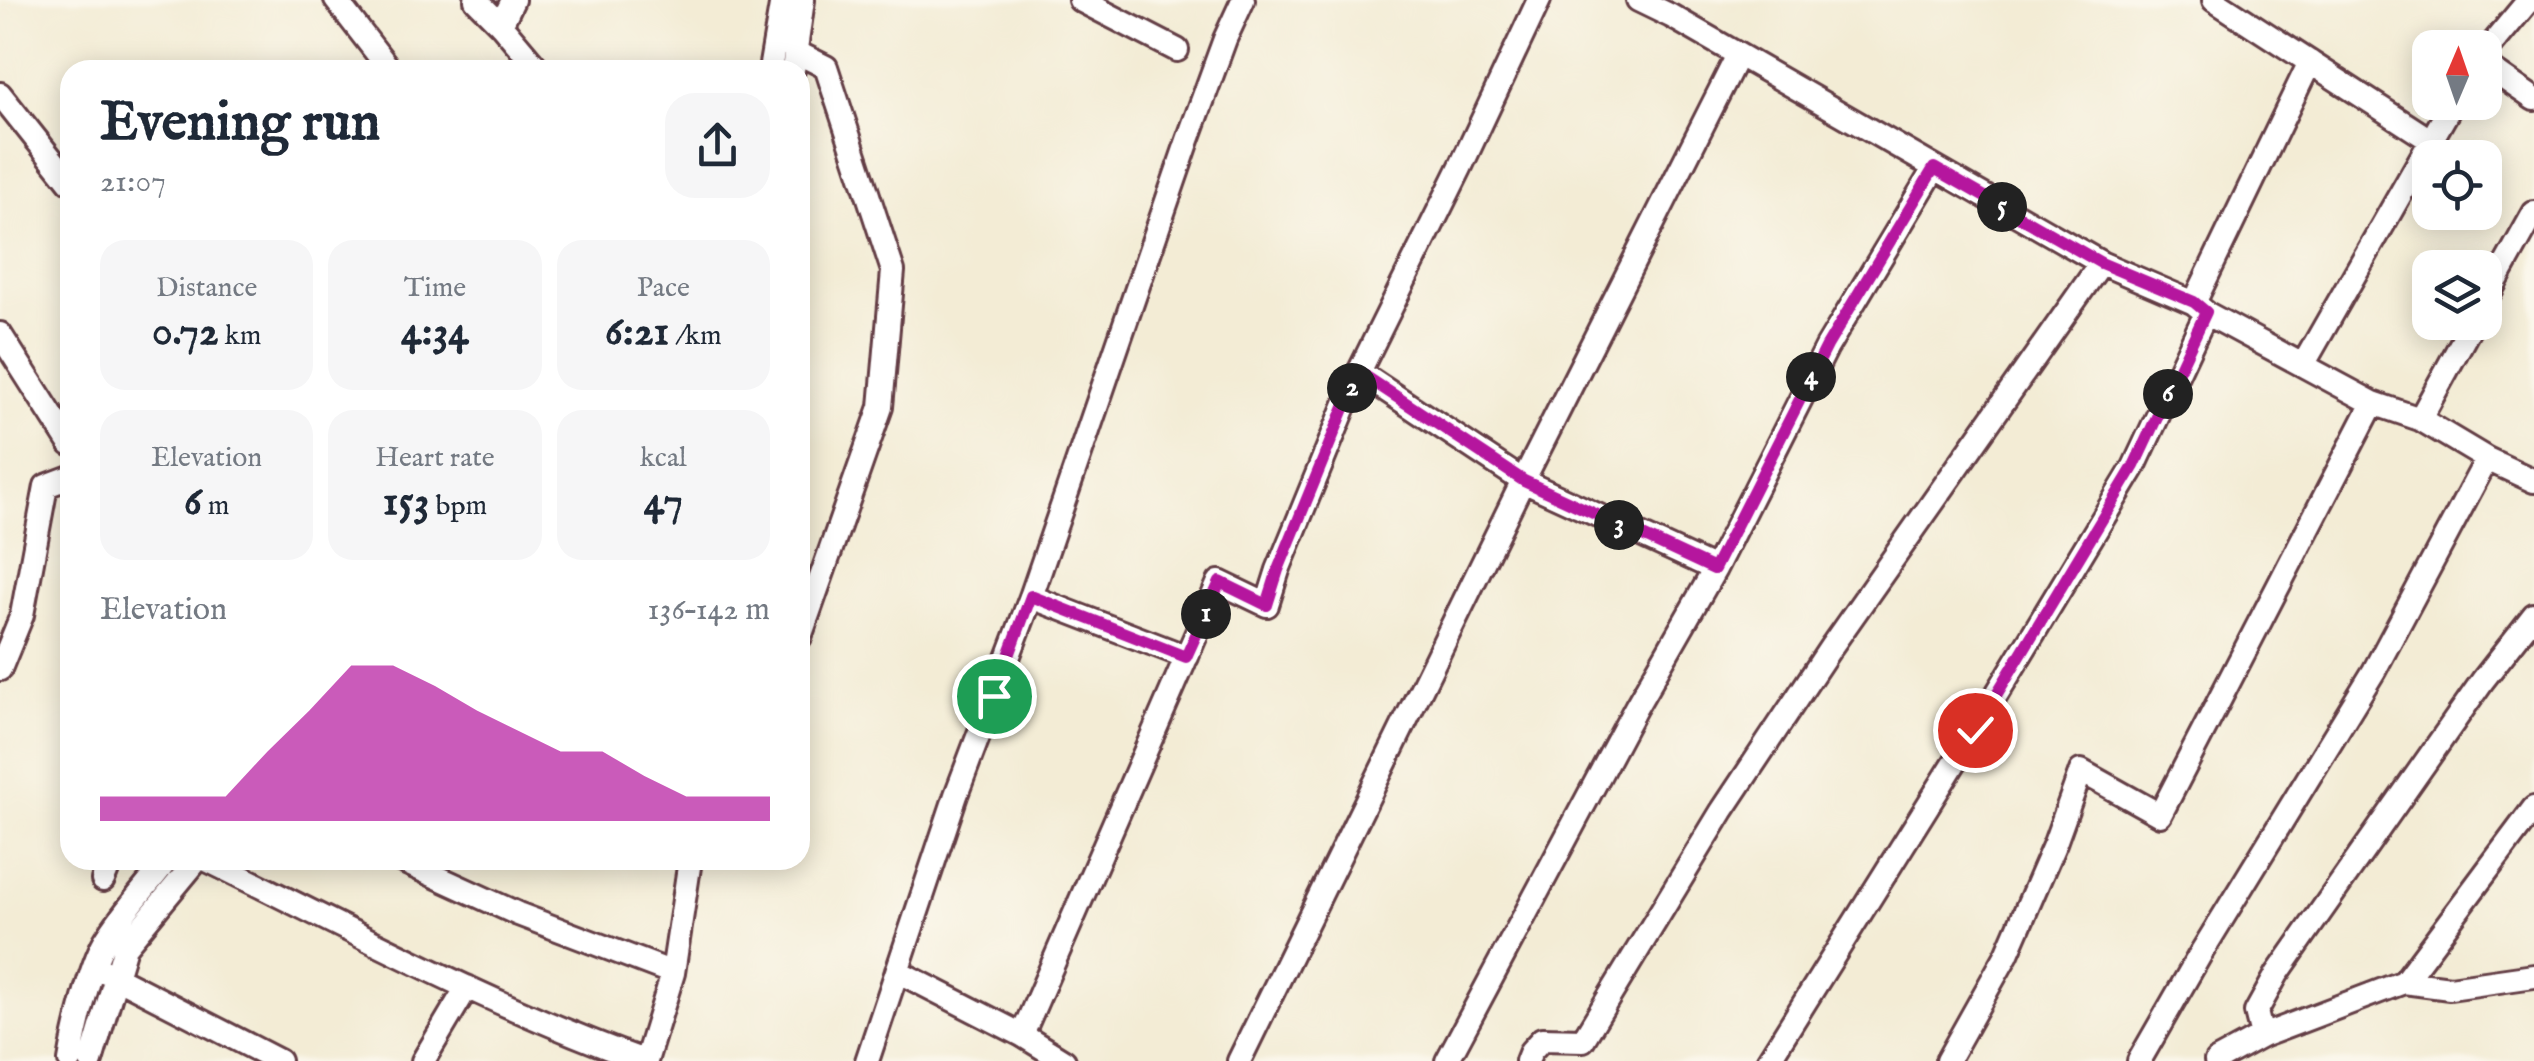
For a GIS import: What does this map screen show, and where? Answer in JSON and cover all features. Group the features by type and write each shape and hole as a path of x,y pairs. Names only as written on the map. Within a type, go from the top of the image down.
{"street":[{"path":"336,0 382,60"},
{"path":"476,0 531,60"},
{"path":"501,25 513,0"},
{"path":"782,0 789,50"},
{"path":"789,50 803,0"},
{"path":"1080,0 1177,50"},
{"path":"866,1061 1182,158 1225,38 1244,0"},
{"path":"1022,1034 1220,582 1267,605 1359,372 1538,0"},
{"path":"1638,0 1674,8 1738,55 2101,263 2200,308 2373,403 2420,418 2534,481"},
{"path":"2214,0 2430,140 2442,120"},
{"path":"2502,30 2521,3"},
{"path":"789,50 826,67 893,270 881,408 810,608"},
{"path":"1239,1061 1738,55"},
{"path":"1768,1061 2134,466 2310,62"},
{"path":"2502,77 2534,100"},
{"path":"0,94 60,169"},
{"path":"1447,1061 1714,569 1827,346 1934,168"},
{"path":"2302,365 2412,172"},
{"path":"2502,271 2534,213"},
{"path":"1527,1061 1542,1039 1583,1040 1744,778 1831,647 2101,263"},
{"path":"0,334 60,428"},
{"path":"2420,418 2464,340"},
{"path":"1359,372 1524,481 1714,569"},
{"path":"1947,1061 2007,954 2055,843 2081,770 2160,815 2373,403"},
{"path":"2140,1061 2374,671 2487,458"},
{"path":"0,669 22,615 46,486 60,481"},
{"path":"1031,596 1186,657"},
{"path":"2262,1036 2256,1012 2277,974 2483,680 2534,615"},
{"path":"2404,982 2534,808"},
{"path":"92,1061 105,972 105,942 159,870"},
{"path":"70,1061 74,1040 105,972 189,870"},
{"path":"227,870 467,987 575,1036 645,1061 673,973 688,870"},
{"path":"422,870 518,914 673,973"},
{"path":"896,971 1022,1034 1064,1061"},
{"path":"105,972 279,1061"},
{"path":"2216,1061 2262,1036 2404,982 2450,988 2534,976"},
{"path":"423,1061 467,987"}],"route":[{"path":"994,696 1031,596 1186,657 1220,582 1267,605 1359,372 1524,481 1714,569 1827,346 1934,168 2101,263 2194,302 2206,312 2134,466 1975,730"}]}
